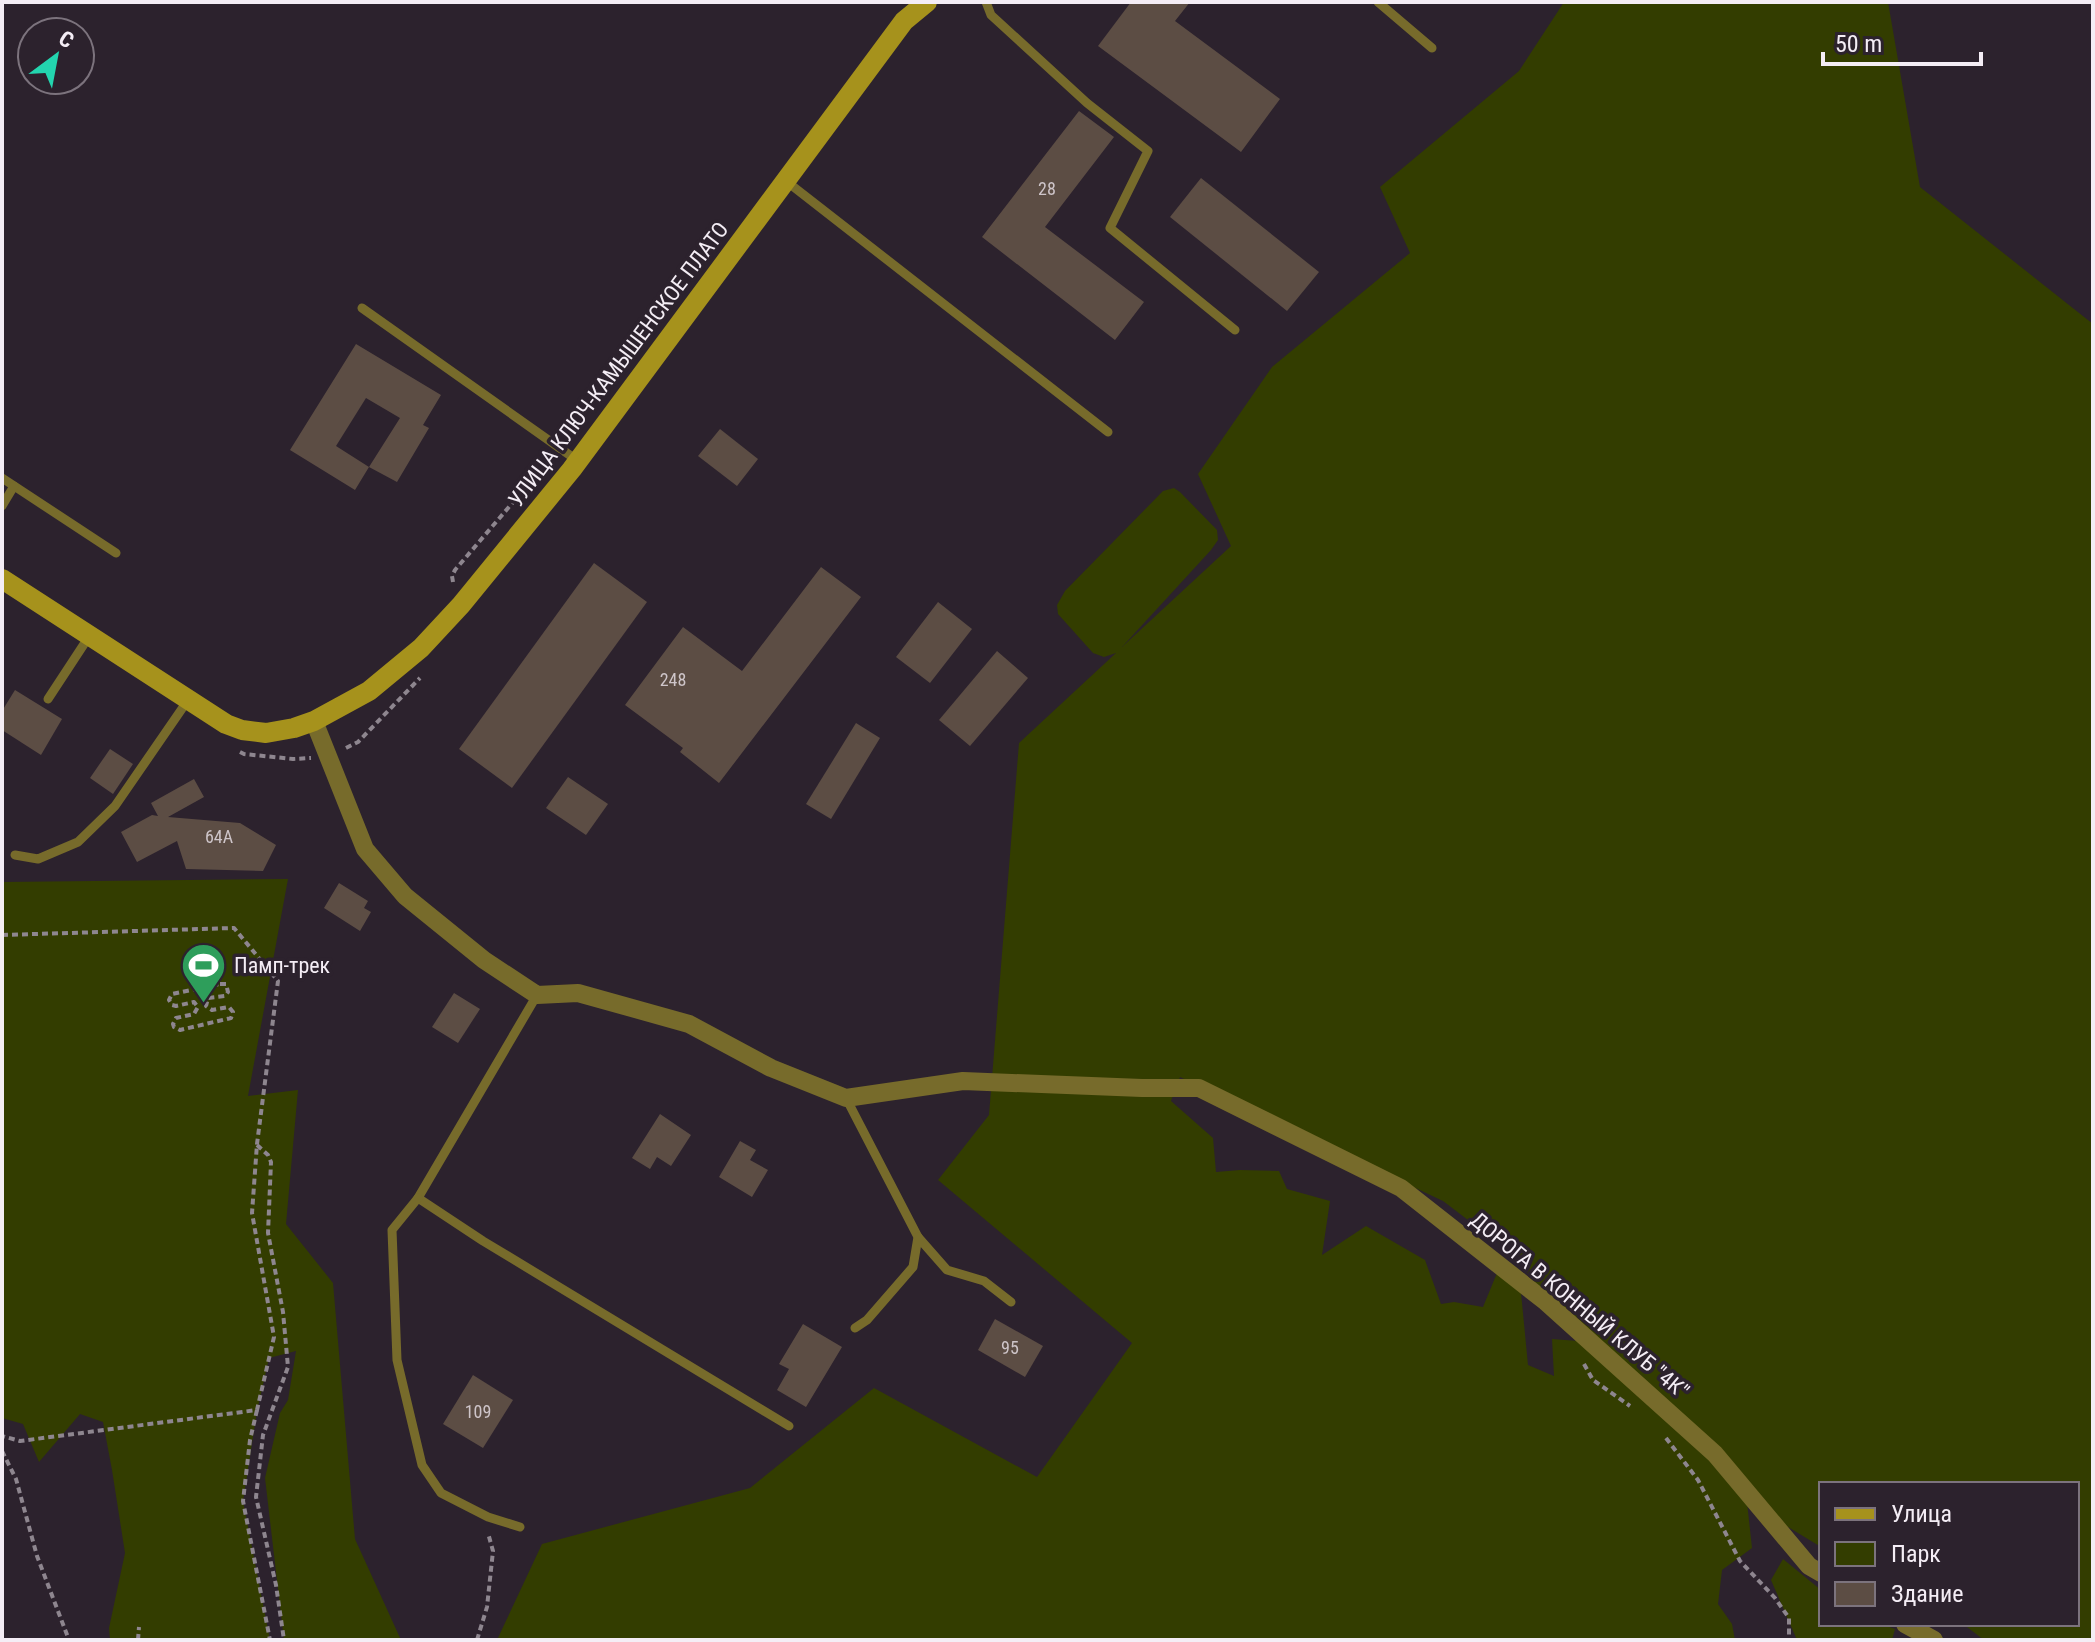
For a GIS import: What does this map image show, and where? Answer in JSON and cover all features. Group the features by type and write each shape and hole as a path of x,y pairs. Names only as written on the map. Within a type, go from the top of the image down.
{"main road":[{"name":"УЛИЦА КЛЮЧ-КАМЫШЕНСКОЕ ПЛАТО","path":"2,579 226,724 242,730 266,733 294,728 314,721 369,691 421,648 461,605 578,461 904,21 927,2"}],"street":[{"path":"314,721 365,849 405,896 484,960 537,995 578,993 689,1024 771,1068 846,1098"},
{"name":"ДОРОГА В КОННЫЙ КЛУБ \"4К\"","path":"846,1098 963,1081 1199,1088 1401,1188 1546,1302 1715,1454 1809,1566 1819,1572"},
{"path":"1909,1626 1934,1640"}],"lane":[{"path":"986,2 991,15 1076,94 1148,151 1110,228 1235,330"},
{"path":"1378,2 1432,48"},
{"path":"786,181 1108,432"},
{"path":"362,308 578,461"},
{"path":"2,478 116,553"},
{"path":"2,506 14,486"},
{"path":"48,699 90,635"},
{"path":"15,855 38,859 78,842 115,806 188,700"},
{"path":"520,1527 482,1514 441,1493 422,1465 397,1360 392,1230 418,1198 537,995"},
{"path":"846,1098 918,1237 947,1270 984,1281 1011,1302"},
{"path":"418,1198 483,1241 789,1426"},
{"path":"855,1328 867,1320 913,1267 918,1237"}],"path":[{"path":"231,746 244,754 281,758 327,756 358,742 421,677"},
{"path":"2,935 234,928 278,981 257,1144 252,1213 274,1337 250,1440 243,1501 270,1640"},
{"path":"226,984 229,988 225,996 208,998 206,1006 212,1010 229,1007 233,1012 231,1018 180,1030 174,1027 174,1019 194,1014 198,1007 194,1002 172,1005 169,998 175,993 226,984"},
{"path":"257,1144 271,1162 268,1233 283,1312 288,1367 263,1435 256,1497 276,1585 284,1640"},
{"path":"1578,1354 1593,1380 1639,1413"},
{"path":"2,1436 20,1441 257,1410"},
{"path":"1659,1431 1698,1480 1740,1561 1775,1598 1789,1618 1789,1640"},
{"path":"2,1451 16,1479 37,1556 69,1640"},
{"path":"477,1640 487,1607 493,1551 482,1514"},
{"path":"138,1640 139,1627"}],"green space":[{"path":"1564,2 1888,2 1920,187 2093,324 2093,1640 1984,1640 1966,1626 2079,1626 2079,1482 1819,1482 1819,1546 1747,1502 1752,1548 1722,1570 1718,1604 1732,1624 1735,1640 497,1640 542,1544 750,1488 874,1388 1037,1477 1132,1343 938,1180 989,1115 1019,743 1116,653 1104,657 1093,653 1058,614 1057,605 1065,591 1163,491 1174,488 1180,492 1217,530 1218,540 1122,647 1231,546 1198,474 1272,367 1410,253 1380,187 1519,71","holes":["1180,1077 1443,1201 1514,1255 1578,1341 1552,1339 1554,1376 1528,1365 1519,1272 1497,1273 1483,1307 1454,1302 1441,1304 1425,1260 1366,1226 1322,1255 1330,1201 1287,1189 1279,1171 1216,1172 1213,1138 1171,1101"]},
{"path":"288,879 248,1096 298,1090 286,1224 333,1283 355,1539 401,1640 284,1640 265,1478 280,1413 288,1400 296,1351 269,1358 243,1501 270,1640 110,1640 109,1628 125,1553 103,1422 80,1414 39,1462 23,1424 2,1418 2,882"},
{"path":"1783,1559 1819,1588 1819,1626 1887,1626 1895,1629 1892,1640 1797,1640 1771,1580"}],"building":[{"path":"1131,2 1190,2 1175,21 1280,99 1241,152 1098,46"},
{"path":"1079,111 1114,137 1045,227 1144,302 1115,340 982,237"},
{"path":"1201,178 1319,272 1287,311 1170,217"},
{"path":"356,344 441,395 423,425 429,428 397,482 369,467 355,490 290,450","holes":["366,398 400,418 369,467 336,446"]},
{"path":"720,429 758,459 737,486 698,456"},
{"path":"594,563 647,602 512,788 459,749"},
{"path":"821,567 861,597 719,783 680,752 683,748 625,705 683,627 742,671"},
{"path":"938,602 972,629 930,683 896,657"},
{"path":"997,651 1028,678 970,746 939,720"},
{"path":"15,690 62,719 41,755 2,730 2,711"},
{"path":"856,723 880,738 831,819 806,804"},
{"path":"110,749 133,764 113,794 90,778"},
{"path":"568,777 608,804 586,835 546,808"},
{"path":"194,779 204,797 168,817 240,823 276,845 263,871 186,869 177,841 137,862 121,832 152,815 158,816 151,803"},
{"path":"339,883 368,901 364,908 371,912 360,931 324,908"},
{"path":"454,993 480,1009 458,1043 432,1027"},
{"path":"660,1114 691,1135 671,1166 657,1157 650,1169 632,1158"},
{"path":"740,1141 756,1150 750,1160 768,1170 752,1197 719,1177"},
{"path":"995,1319 1043,1346 1025,1377 978,1350"},
{"path":"803,1324 842,1347 806,1407 777,1390 789,1369 779,1364"},
{"path":"473,1375 513,1400 483,1448 443,1424"}],"place":[{"name":"Памп-трек","path":"203,1004"}]}
